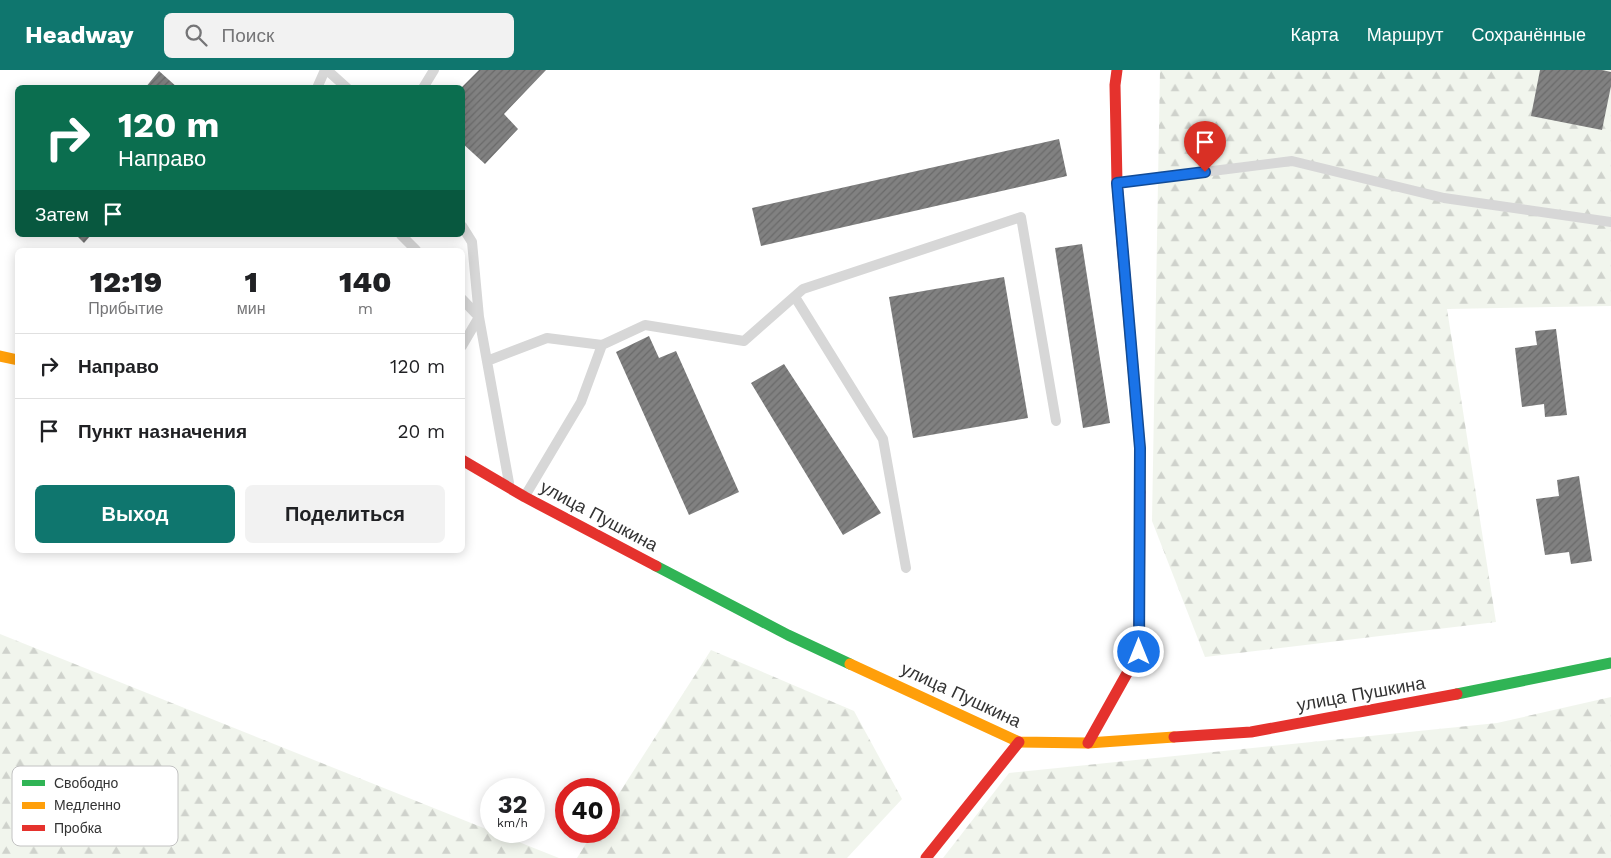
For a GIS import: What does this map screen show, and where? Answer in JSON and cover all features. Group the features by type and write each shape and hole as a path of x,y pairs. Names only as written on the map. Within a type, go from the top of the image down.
{"street":[{"path":"1088,743 1139,652 1140,448 1117,183 1115,86 1118,70"},
{"path":"0,356 15,359"},
{"name":"улица Пушкина","path":"465,462 510,488 788,635 1019,742 1088,743 1251,732 1611,663"},
{"path":"926,858 1019,742"}],"lane":[{"path":"318,85 326,70 344,85"},
{"path":"425,85 434,70"},
{"path":"1117,183 1292,161 1444,198 1611,222"},
{"path":"488,361 548,338 602,345 645,325 744,341 803,289 1021,217 1056,421"},
{"path":"465,231 472,242 480,317 510,488"},
{"path":"403,237 414,248"},
{"path":"794,297 883,439 906,568"},
{"path":"465,302 480,317"},
{"path":"465,341 480,317"},
{"path":"525,496 581,402 602,345"}],"green space":[{"path":"1160,70 1611,70 1611,306 1447,309 1496,622 1205,657 1152,521"},
{"path":"0,634 480,827 480,843 521,843 559,858 0,858"},
{"path":"711,650 854,711 902,799 847,858 577,858 586,843 620,843 620,792"},
{"path":"1611,697 1611,858 943,858 1009,773 1497,723"}],"building":[{"path":"479,70 546,70 504,114 518,129 485,164 465,146 464,85"},
{"path":"1540,70 1602,70 1611,72 1611,86 1602,130 1531,116"},
{"path":"159,71 175,85 147,85"},
{"path":"1059,139 1067,176 761,246 752,208"},
{"path":"78,237 89,237 84,243"},
{"path":"1082,244 1110,423 1083,428 1055,248"},
{"path":"1004,277 1028,418 913,438 889,297"},
{"path":"1556,329 1567,415 1545,417 1544,404 1522,407 1515,348 1537,345 1535,331"},
{"path":"649,336 659,358 676,351 739,492 689,515 616,352"},
{"path":"784,364 881,513 843,535 751,383"},
{"path":"1579,476 1592,561 1571,564 1569,552 1545,555 1536,499 1559,496 1557,480"}],"traffic: fast":[{"path":"656,566 788,635 850,664"},
{"path":"1457,694 1611,663"}],"traffic: slow":[{"path":"1127,300 1140,448 1140,492"},
{"path":"0,356 15,359"},
{"path":"850,664 1019,742 1088,743 1174,737"}],"traffic: jam":[{"path":"1117,70 1115,85 1117,183 1127,300"},
{"path":"465,462 525,497 656,566"},
{"path":"1088,743 1139,652 1140,492"},
{"path":"1174,737 1251,732 1457,694"},
{"path":"926,858 1019,742"}],"route":[{"path":"1139,652 1140,448 1117,183 1205,172"}]}
